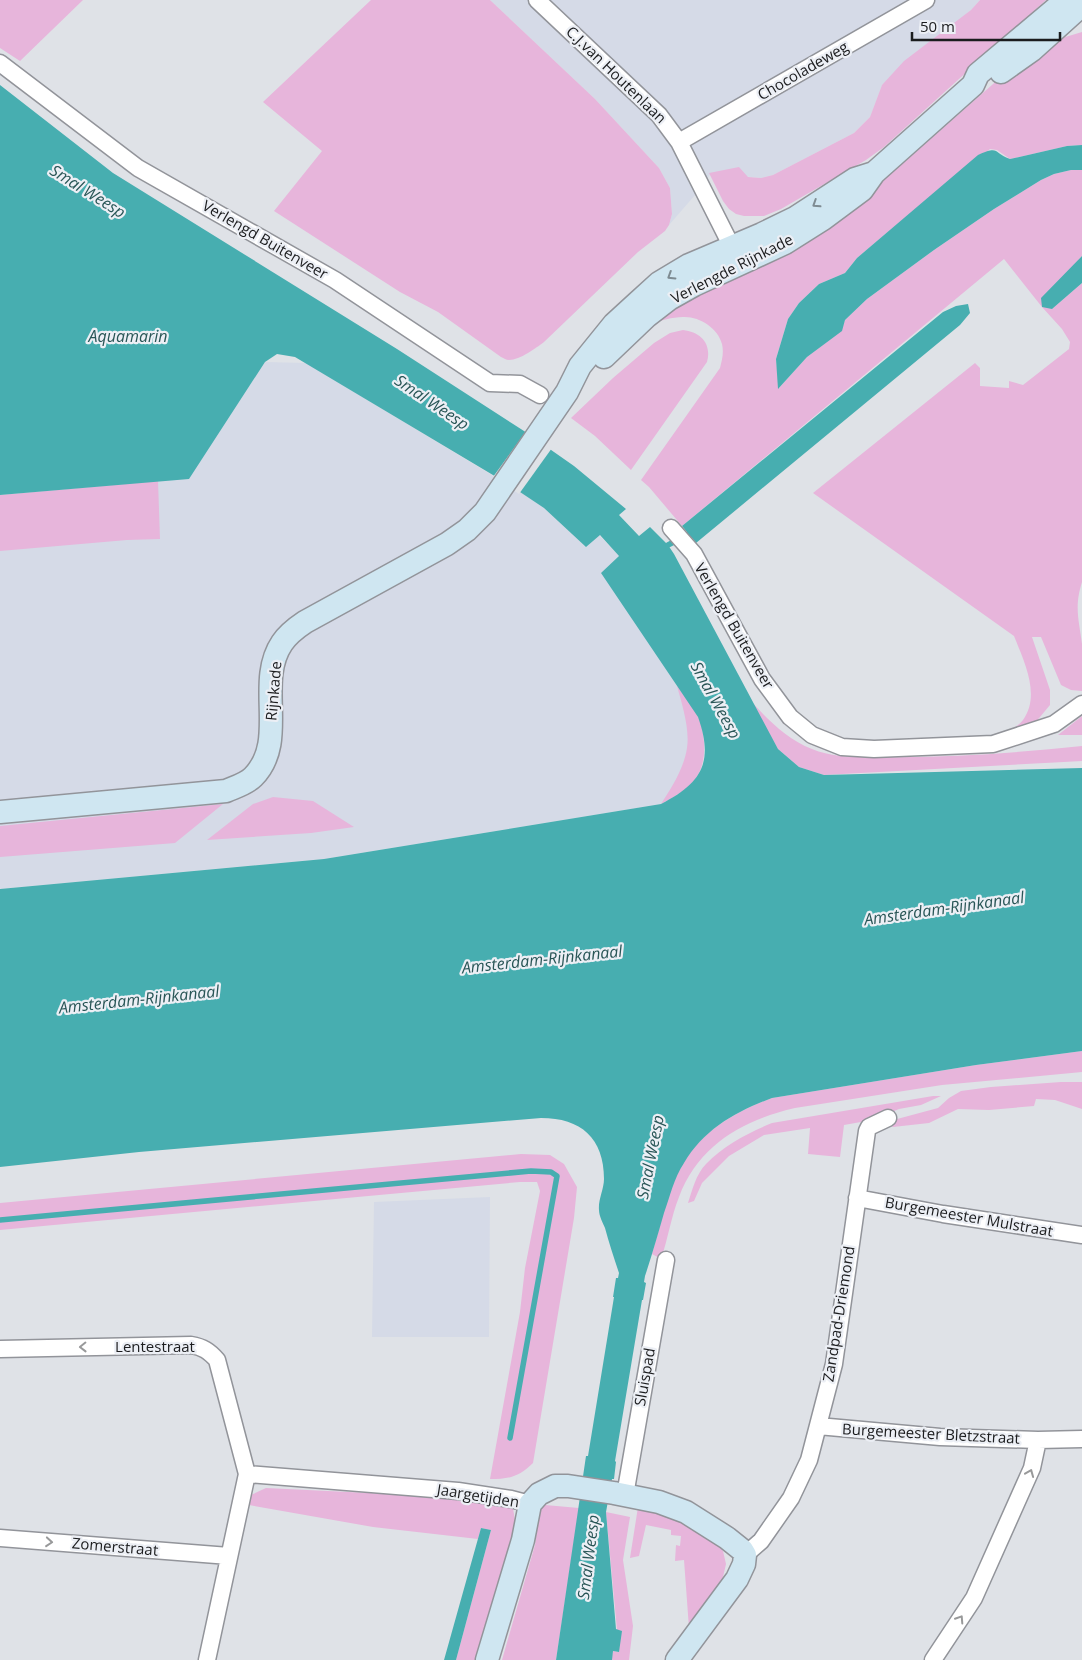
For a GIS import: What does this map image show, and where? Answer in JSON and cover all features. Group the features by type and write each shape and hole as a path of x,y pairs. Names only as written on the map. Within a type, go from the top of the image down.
{"street":[{"name":"C.J.van Houtenlaan","path":"537,0 660,115 679,142 736,255"},
{"name":"Chocoladeweg","path":"679,142 926,0"},
{"name":"Verlengde Rijnkade","path":"973,85 978,74 1066,0"},
{"name":"Verlengde Rijnkade","path":"567,392 580,366 614,324 659,284 689,265 736,255 855,179 874,173 973,85 985,81 1032,50 1082,5"},
{"name":"Verlengd Buitenveer","path":"0,63 138,168 335,280 490,383 520,384 540,394"},
{"name":"Rijnkade","path":"0,812 226,791 253,777 266,757 270,742 273,667 281,644 292,631 304,622 447,544 467,530 485,512 567,392"},
{"name":"Verlengd Buitenveer","path":"671,528 694,554 762,679 790,718 812,736 842,747 874,749 993,744 1054,724 1082,704"},
{"name":"Zandpad-Driemond","path":"745,1554 761,1541 791,1498 809,1460 834,1364 867,1131 869,1127 888,1118"},
{"name":"Burgemeester Mulstraat","path":"857,1198 943,1214 1082,1235"},
{"name":"Sluispad","path":"619,1494 666,1260"},
{"name":"Lentestraat","path":"0,1350 191,1345 201,1347 210,1352 217,1360 221,1370 248,1474"},
{"name":"Burgemeester Bletzstraat","path":"818,1426 940,1437 1038,1440 1032,1468 974,1598 933,1660"},
{"path":"1038,1440 1082,1439"},
{"name":"Jaargetijden","path":"248,1474 458,1491 511,1499 530,1504 539,1494 555,1486 568,1486 619,1494 659,1502 686,1512 727,1538 745,1554"},
{"path":"207,1660 248,1474"},
{"path":"487,1660 523,1540 530,1504"},
{"name":"Zomerstraat","path":"0,1538 229,1556"},
{"path":"677,1660 737,1579 744,1564 745,1554"}],"shaded area":[{"path":"0,0 83,0 20,61 0,48"},
{"path":"371,0 490,0 595,99 659,168 670,188 672,214 665,231 638,252 544,342 518,358 509,360 501,357 438,312 400,292 274,211 322,151 263,102"},
{"path":"490,0 980,0 971,10 882,85 870,117 854,133 773,175 761,178 711,173 702,187 669,225 672,214 670,188 659,168 595,99"},
{"path":"980,0 1046,0 884,147 866,160 781,209 764,216 744,216 736,214 729,209 709,173 739,167 748,177 761,178 773,175 854,133 870,117 882,85 904,61 971,10"},
{"path":"1082,32 1082,145 1067,146 1010,159 997,150 990,149 857,258 845,273 819,284 799,303 788,319 776,359 779,388 807,357 841,331 845,320 867,299 934,250 1041,180 1054,174 1071,170 1082,170 1082,256 1074,265 1052,309 1082,283 1082,582 1078,606 1082,644 1082,691 1071,690 1061,685 1041,637 1032,637 1050,690 1050,705 1035,723 1011,730 1023,720 1031,700 1029,678 1014,636 813,493 975,363 980,368 980,386 1009,388 1009,381 1023,385 1069,349 1070,342 1062,329 1004,259 682,526 641,480 720,368 723,347 720,338 712,328 701,321 689,317 671,318 651,323 866,196 1001,77 1029,64 1062,38"},
{"path":"683,330 695,333 704,340 708,350 707,362 631,470 595,436 571,418 613,378 654,343 670,333"},
{"path":"265,362 306,363 525,495 544,508 586,547 599,535 619,556 602,573 698,717 705,755 661,804 324,859 0,889 0,496 189,478"},
{"path":"158,481 160,539 0,551 0,495"},
{"path":"677,686 700,721 704,739 704,754 699,773 688,787 661,804 680,770 688,741"},
{"path":"750,700 771,722 794,740 828,754 854,757 930,757 1082,746 1082,761 824,775 799,767 778,749"},
{"path":"1082,716 1082,735 1058,735"},
{"path":"273,797 313,801 354,827 311,833 207,840 253,804"},
{"path":"223,804 175,843 0,857 0,826"},
{"path":"1082,1051 1082,1072 942,1085 795,1108 776,1113 741,1127 725,1137 698,1162 679,1197 661,1259 652,1254 669,1196 677,1173 683,1163 691,1151 711,1131 746,1109 772,1098 976,1065"},
{"path":"1061,1082 1082,1082 1082,1109 1055,1100 1036,1099 1034,1106 989,1110 958,1109 929,1123 893,1127 886,1122 938,1108 949,1098 961,1091"},
{"path":"941,1096 921,1105 899,1109 872,1120 844,1125 840,1157 808,1154 810,1128 764,1135 729,1156 702,1183 694,1201 688,1203 697,1178 713,1157 745,1135 772,1123"},
{"path":"521,1154 550,1155 564,1164 577,1187 574,1218 533,1463 518,1474 503,1478 490,1479 520,1312 525,1268 540,1191 537,1182 520,1182 0,1230 0,1203"},
{"path":"490,1197 489,1337 372,1337 374,1202"},
{"path":"266,1488 472,1498 513,1508 516,1527 479,1660 456,1660 491,1530 481,1528 478,1539 373,1527 243,1504 251,1495"},
{"path":"545,1505 579,1508 556,1660 502,1660 535,1545 540,1509"},
{"path":"638,1507 685,1521 723,1551 726,1564 723,1577 689,1628 684,1560 675,1561 676,1545 680,1546 681,1536 671,1535 671,1530 646,1525 639,1556 630,1558"},
{"path":"606,1512 630,1517 623,1560 633,1626 629,1660 611,1660 613,1651 618,1652 621,1631 617,1630"}],"water":[{"path":"0,85 113,173 397,349 524,431 574,466 626,509 619,515 639,536 650,527 674,554 778,749 799,767 824,775 1082,768 1082,1051 976,1065 772,1098 734,1115 711,1131 692,1151 681,1169 670,1194 645,1276 644,1282 646,1283 615,1461 614,1479 612,1479 606,1512 616,1629 622,1631 619,1652 613,1651 612,1660 556,1660 586,1456 588,1456 616,1278 618,1278 619,1273 599,1212 604,1179 603,1165 600,1152 588,1133 579,1126 568,1122 541,1118 139,1152 0,1167 0,889 324,859 661,804 686,788 701,770 705,747 698,717 601,573 619,556 600,535 586,547 544,508 508,484 295,357 277,354 265,362 189,479 0,495"},
{"path":"1082,145 1082,170 1071,170 1054,174 1041,180 934,250 867,299 845,320 842,331 807,357 778,389 776,359 788,319 799,303 819,284 845,273 857,258 978,155 993,150 1010,159 1067,146"},
{"path":"1082,256 1082,283 1052,309 1042,307 1041,298"},
{"path":"968,304 970,313 960,325 696,543 682,526 943,312 956,306"},
{"path":"481,1528 491,1530 456,1660 444,1660"}],"pier":[{"path":"527,430 552,448 519,494 493,477"}],"waterway":[{"path":"668,545 689,534"},
{"path":"0,1220 531,1171 551,1172 557,1176 510,1438"}],"water label":[{"name":"Smal Weesp","path":"88,191"},
{"name":"Aquamarin","path":"128,336"},
{"name":"Smal Weesp","path":"432,402"},
{"name":"Smal Weesp","path":"716,700"},
{"name":"Amsterdam-Rijnkanaal","path":"944,908"},
{"name":"Amsterdam-Rijnkanaal","path":"542,959"},
{"name":"Amsterdam-Rijnkanaal","path":"139,999"},
{"name":"Smal Weesp","path":"650,1157"},
{"name":"Smal Weesp","path":"588,1557"}]}
